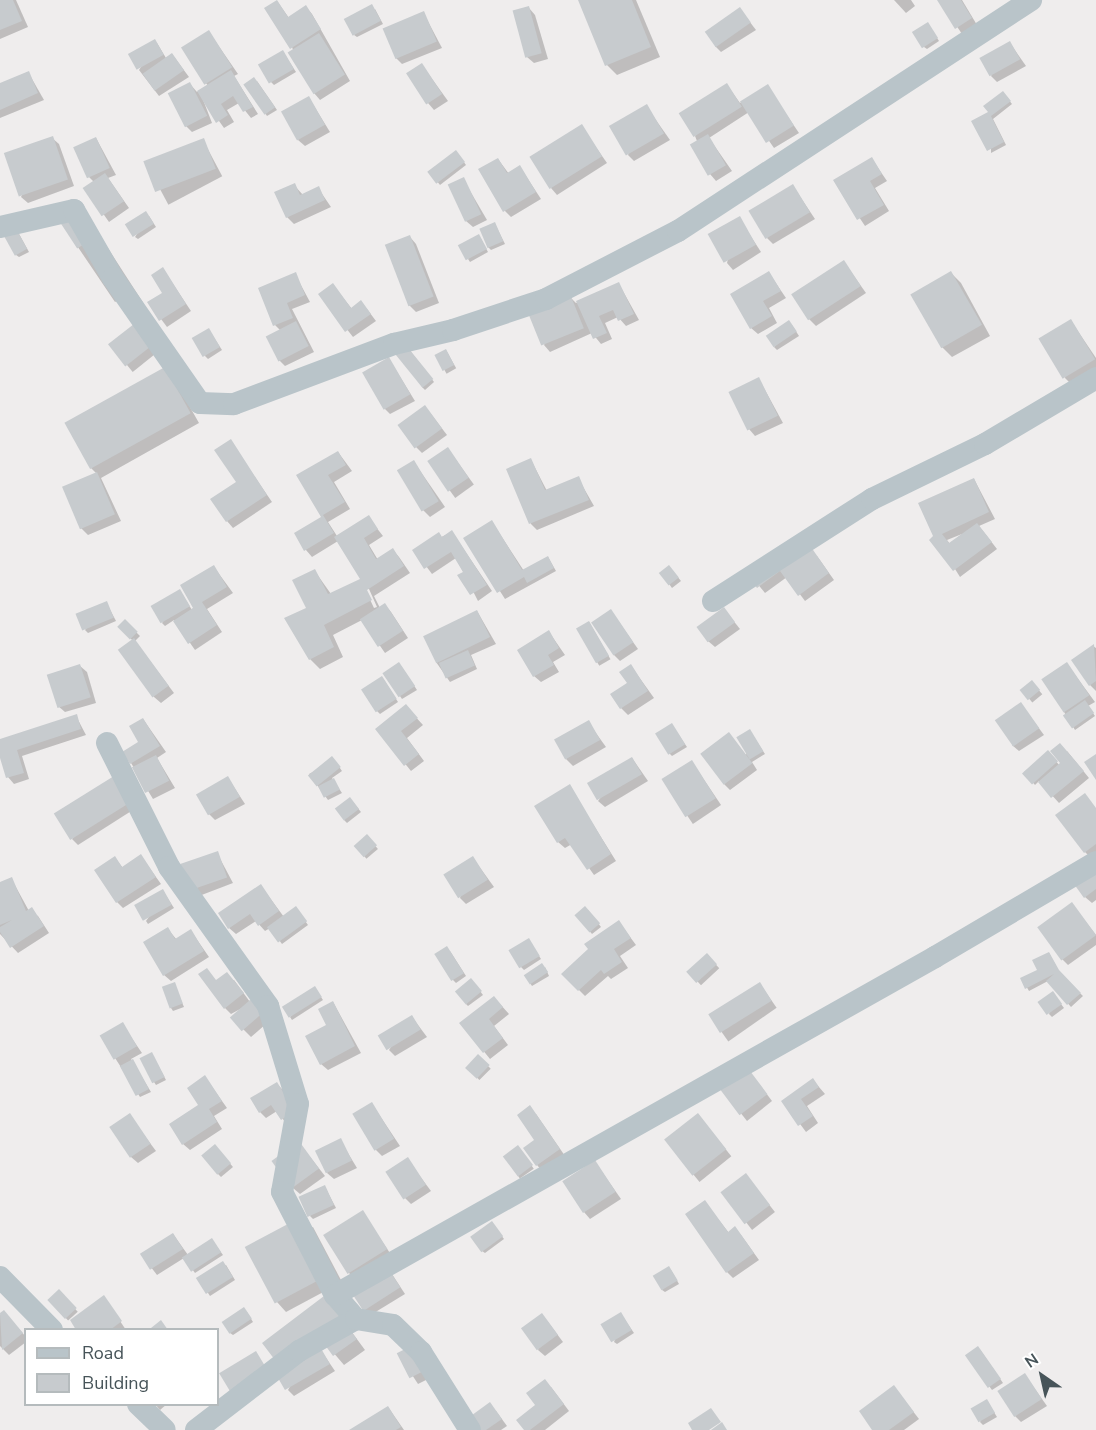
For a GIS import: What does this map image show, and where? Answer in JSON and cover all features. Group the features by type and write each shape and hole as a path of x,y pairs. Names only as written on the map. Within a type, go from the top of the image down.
{"street":[{"path":"0,227 74,210 112,278 200,403 234,404 393,344 453,330 546,299 678,231 1031,0"},
{"path":"713,601 872,499 985,444 1096,378"},
{"path":"107,743 169,867 268,1006 298,1104 282,1192 335,1295 356,1319"},
{"path":"335,1295 925,963 1096,862"},
{"path":"0,1277 51,1328"},
{"path":"196,1430 299,1351 356,1319 393,1325 421,1352 470,1430"},
{"path":"140,1406 165,1430"}],"building":[{"path":"0,0 13,0 22,21 0,30"},
{"path":"277,0 288,17 306,5 321,29 290,49 264,8"},
{"path":"578,0 632,0 651,47 605,66"},
{"path":"937,0 961,0 972,18 955,29"},
{"path":"372,4 381,21 353,36 344,19"},
{"path":"529,6 542,53 525,58 513,10"},
{"path":"740,7 751,23 716,47 705,32"},
{"path":"424,11 437,41 395,59 383,29"},
{"path":"928,22 938,38 922,48 912,32"},
{"path":"209,30 232,67 204,85 181,47"},
{"path":"319,33 345,75 314,94 288,53"},
{"path":"155,39 164,55 137,70 128,54"},
{"path":"1010,41 1020,59 990,76 979,58"},
{"path":"283,50 294,69 269,84 258,64"},
{"path":"172,53 184,70 155,91 143,74"},
{"path":"422,63 442,94 426,104 406,73"},
{"path":"231,70 253,107 243,112 233,96 221,104 228,115 216,123 197,91"},
{"path":"29,71 38,93 0,110 0,83"},
{"path":"254,77 275,107 265,115 243,84"},
{"path":"190,82 207,116 185,127 168,93"},
{"path":"727,83 742,107 693,137 679,113"},
{"path":"768,84 794,126 766,143 740,101"},
{"path":"1003,91 1011,101 991,116 1004,142 987,151 971,121 988,112 983,106"},
{"path":"309,96 325,125 297,140 281,112"},
{"path":"647,104 664,133 626,155 609,126"},
{"path":"582,124 602,156 550,189 529,157"},
{"path":"708,134 726,165 708,176 690,144"},
{"path":"53,136 68,179 19,196 4,153"},
{"path":"96,137 110,168 87,178 73,147"},
{"path":"204,138 216,169 155,192 143,161"},
{"path":"456,150 465,162 436,184 427,172"},
{"path":"872,157 882,174 870,181 884,205 857,220 833,180"},
{"path":"498,158 507,173 520,165 536,192 503,212 478,169"},
{"path":"105,173 124,201 102,216 83,188"},
{"path":"464,177 481,214 465,222 448,185"},
{"path":"295,183 300,195 319,186 325,200 286,218 274,192"},
{"path":"793,184 810,212 765,239 748,211"},
{"path":"76,210 94,238 77,249 59,221"},
{"path":"146,211 154,224 133,237 125,224"},
{"path":"740,216 756,245 724,263 708,234"},
{"path":"495,222 503,241 488,248 479,229"},
{"path":"15,227 27,249 15,256 3,234"},
{"path":"479,234 487,249 466,260 458,245"},
{"path":"410,235 434,297 408,306 385,245"},
{"path":"844,260 861,286 808,320 791,294"},
{"path":"163,267 186,304 159,321 147,302 162,293 151,275"},
{"path":"769,271 781,291 763,301 772,316 750,329 730,294"},
{"path":"951,271 982,325 941,348 910,294"},
{"path":"296,272 305,295 287,303 293,318 273,326 258,288"},
{"path":"619,282 634,314 618,321 613,310 599,316 607,333 593,339 576,301"},
{"path":"333,283 351,308 361,300 371,314 345,332 318,294"},
{"path":"570,294 584,328 541,346 527,311"},
{"path":"1071,319 1095,359 1063,379 1038,339"},
{"path":"789,320 797,332 774,347 766,336"},
{"path":"296,321 309,346 278,361 266,336"},
{"path":"134,324 151,346 125,366 108,344"},
{"path":"209,328 220,347 203,357 192,338"},
{"path":"405,344 433,379 422,388 394,353"},
{"path":"446,349 454,365 443,371 434,355"},
{"path":"389,357 410,394 384,410 362,372"},
{"path":"165,367 191,413 90,469 64,423"},
{"path":"759,377 778,416 747,431 728,392"},
{"path":"425,405 442,428 415,448 397,425"},
{"path":"231,439 267,495 226,522 210,499 236,482 214,450"},
{"path":"448,447 469,478 448,492 427,461"},
{"path":"338,451 346,465 328,475 345,502 323,515 334,533 304,551 294,533 321,517 296,475"},
{"path":"531,458 545,490 579,476 589,500 529,524 506,469"},
{"path":"414,460 439,501 422,511 397,470"},
{"path":"97,472 115,514 80,529 62,487"},
{"path":"974,478 989,512 942,534 949,543 977,523 992,542 953,571 929,540 933,536 918,503"},
{"path":"369,515 378,529 364,538 376,559 393,548 404,566 367,590 372,600 324,625 334,647 309,660 284,618 306,608 292,580 315,569 328,594 360,579 334,537"},
{"path":"492,520 522,570 548,556 554,568 527,583 524,577 497,593 463,538"},
{"path":"452,530 487,585 470,595 457,575 463,572 451,552 424,569 412,550 439,532 442,537"},
{"path":"811,547 829,573 798,596 780,571 757,588 745,571"},
{"path":"214,565 227,587 202,602 217,625 188,644 173,621 193,608 180,585"},
{"path":"669,565 679,578 669,586 659,573"},
{"path":"180,589 190,606 161,623 151,606"},
{"path":"107,601 114,618 82,630 75,614"},
{"path":"385,603 403,631 378,647 360,619"},
{"path":"724,607 735,622 708,642 696,627"},
{"path":"611,609 633,642 613,656 591,622"},
{"path":"477,610 490,637 436,663 423,636"},
{"path":"125,619 138,632 130,640 117,627"},
{"path":"589,621 609,656 596,663 576,628"},
{"path":"549,630 559,648 548,655 554,665 533,677 517,650"},
{"path":"134,638 169,686 152,697 118,650"},
{"path":"1094,644 1096,681 1089,686 1071,660"},
{"path":"468,650 475,666 446,679 439,663"},
{"path":"399,662 415,686 399,697 382,673"},
{"path":"1067,662 1089,695 1064,712 1041,679"},
{"path":"80,664 91,697 58,708 47,675"},
{"path":"631,664 648,691 620,709 610,694 627,683 619,672"},
{"path":"382,676 397,699 376,712 361,690"},
{"path":"1032,680 1040,690 1028,700 1020,690"},
{"path":"1085,700 1094,713 1072,729 1063,715"},
{"path":"1021,702 1039,728 1013,747 995,720"},
{"path":"406,704 418,718 401,731 419,754 404,766 375,729"},
{"path":"77,714 81,729 17,750 24,773 6,778 0,758 0,739"},
{"path":"143,718 160,746 130,764 122,752 138,742 129,726"},
{"path":"589,720 600,740 565,760 554,739"},
{"path":"672,723 685,744 668,755 655,734"},
{"path":"750,729 763,751 750,760 736,737"},
{"path":"729,732 752,763 724,785 700,754"},
{"path":"1060,743 1084,771 1051,798 1038,782 1060,763 1050,751"},
{"path":"1048,750 1058,761 1032,785 1022,773"},
{"path":"1096,754 1096,780 1084,762"},
{"path":"156,755 169,781 145,793 132,767"},
{"path":"332,756 341,767 317,786 308,776"},
{"path":"632,757 642,774 597,800 587,783"},
{"path":"692,760 716,798 685,817 661,779"},
{"path":"114,776 130,802 70,840 54,814"},
{"path":"228,776 240,797 208,815 196,794"},
{"path":"334,778 340,790 324,798 318,786"},
{"path":"570,784 611,854 587,870 565,838 557,843 534,806"},
{"path":"1085,793 1096,808 1096,844 1084,853 1055,815"},
{"path":"350,797 359,809 344,820 335,808"},
{"path":"367,834 377,845 364,857 354,846"},
{"path":"218,851 227,877 189,890 180,864"},
{"path":"141,854 156,877 116,903 94,870 115,856 122,867"},
{"path":"473,856 488,880 458,898 443,875"},
{"path":"1096,864 1096,889 1084,898 1069,877"},
{"path":"12,877 26,911 32,907 44,926 10,948 0,932 0,927 12,920 0,925 0,882"},
{"path":"261,884 279,911 258,926 250,914 228,929 218,913"},
{"path":"163,889 172,905 143,921 134,905"},
{"path":"1072,902 1096,935 1061,960 1037,927"},
{"path":"296,906 307,921 278,943 267,927"},
{"path":"585,906 600,923 590,933 574,915"},
{"path":"619,920 631,938 614,949 622,962 604,974 601,970 578,991 561,974 588,949 584,944"},
{"path":"168,927 175,939 191,929 204,951 163,976 143,942"},
{"path":"529,938 540,956 519,968 508,950"},
{"path":"447,946 464,973 451,981 434,954"},
{"path":"1049,952 1059,970 1081,993 1067,1005 1046,981 1054,974 1025,989 1020,978 1037,970 1032,960"},
{"path":"707,953 717,964 696,983 686,972"},
{"path":"542,963 548,972 530,984 524,975"},
{"path":"207,968 216,980 227,972 244,993 224,1009 198,974"},
{"path":"471,978 482,991 466,1005 455,991"},
{"path":"175,982 183,1004 170,1008 162,987"},
{"path":"760,982 772,1001 720,1033 708,1014"},
{"path":"315,986 322,997 289,1018 282,1007"},
{"path":"1053,991 1062,1004 1047,1015 1037,1002"},
{"path":"257,994 269,1008 242,1031 230,1018"},
{"path":"494,996 503,1007 489,1019 503,1038 483,1053 459,1023"},
{"path":"333,1001 355,1046 320,1065 305,1036 326,1025 318,1009"},
{"path":"412,1015 421,1030 386,1050 378,1036"},
{"path":"123,1022 137,1046 114,1060 100,1036"},
{"path":"152,1052 165,1077 152,1083 140,1058"},
{"path":"478,1054 490,1065 477,1079 465,1068"},
{"path":"133,1059 149,1089 136,1096 120,1066"},
{"path":"747,1067 767,1094 740,1115 719,1088"},
{"path":"205,1075 222,1101 209,1109 217,1122 182,1145 169,1124 198,1105 187,1088"},
{"path":"813,1078 819,1087 801,1099 813,1116 798,1126 781,1101"},
{"path":"277,1082 295,1111 281,1120 271,1105 259,1113 250,1098"},
{"path":"372,1102 394,1139 374,1151 352,1114"},
{"path":"530,1105 560,1149 536,1166 523,1148 534,1140 517,1115"},
{"path":"130,1113 151,1144 130,1158 109,1127"},
{"path":"698,1113 726,1149 692,1176 664,1139"},
{"path":"341,1138 352,1160 326,1173 315,1151"},
{"path":"299,1141 319,1169 291,1188 271,1161"},
{"path":"215,1144 231,1163 217,1175 201,1156"},
{"path":"518,1145 533,1165 518,1176 503,1156"},
{"path":"408,1157 426,1185 403,1199 385,1172"},
{"path":"595,1160 616,1192 583,1213 562,1181"},
{"path":"746,1173 770,1205 745,1224 720,1192"},
{"path":"325,1185 334,1205 307,1217 299,1197"},
{"path":"705,1200 728,1232 735,1226 754,1253 726,1273 685,1214"},
{"path":"363,1210 387,1249 348,1274 323,1235"},
{"path":"303,1216 333,1273 275,1303 245,1247"},
{"path":"492,1221 503,1236 481,1252 470,1237"},
{"path":"173,1233 183,1249 150,1270 140,1254"},
{"path":"212,1238 221,1252 191,1272 182,1258"},
{"path":"223,1261 233,1277 206,1294 196,1278"},
{"path":"384,1262 400,1287 363,1311 347,1286"},
{"path":"669,1266 678,1281 661,1290 653,1276"},
{"path":"59,1289 77,1308 65,1319 47,1300"},
{"path":"104,1295 122,1321 113,1328 75,1328 70,1320"},
{"path":"324,1296 357,1339 333,1356 317,1334 278,1364 262,1343"},
{"path":"244,1307 252,1319 229,1334 222,1322"},
{"path":"4,1310 23,1333 2,1350 0,1313"},
{"path":"621,1312 632,1330 611,1342 600,1324"},
{"path":"542,1313 558,1335 537,1350 521,1328"},
{"path":"161,1320 167,1328 151,1328"},
{"path":"419,1342 432,1367 409,1378 397,1353"},
{"path":"319,1345 330,1364 285,1390 274,1371"},
{"path":"978,1346 1001,1379 988,1388 965,1355"},
{"path":"256,1351 270,1374 233,1396 219,1373"},
{"path":"1025,1373 1042,1399 1014,1417 997,1391"},
{"path":"545,1379 564,1404 530,1430 524,1430 516,1420 535,1405 526,1393"},
{"path":"894,1385 914,1412 889,1430 872,1430 859,1411"},
{"path":"987,1399 995,1413 979,1422 971,1408"},
{"path":"490,1402 502,1419 486,1430 460,1430 457,1426"},
{"path":"388,1406 401,1427 396,1430 349,1430"},
{"path":"711,1408 721,1422 709,1430 692,1430 688,1423"},
{"path":"722,1422 727,1430 711,1430"}]}
